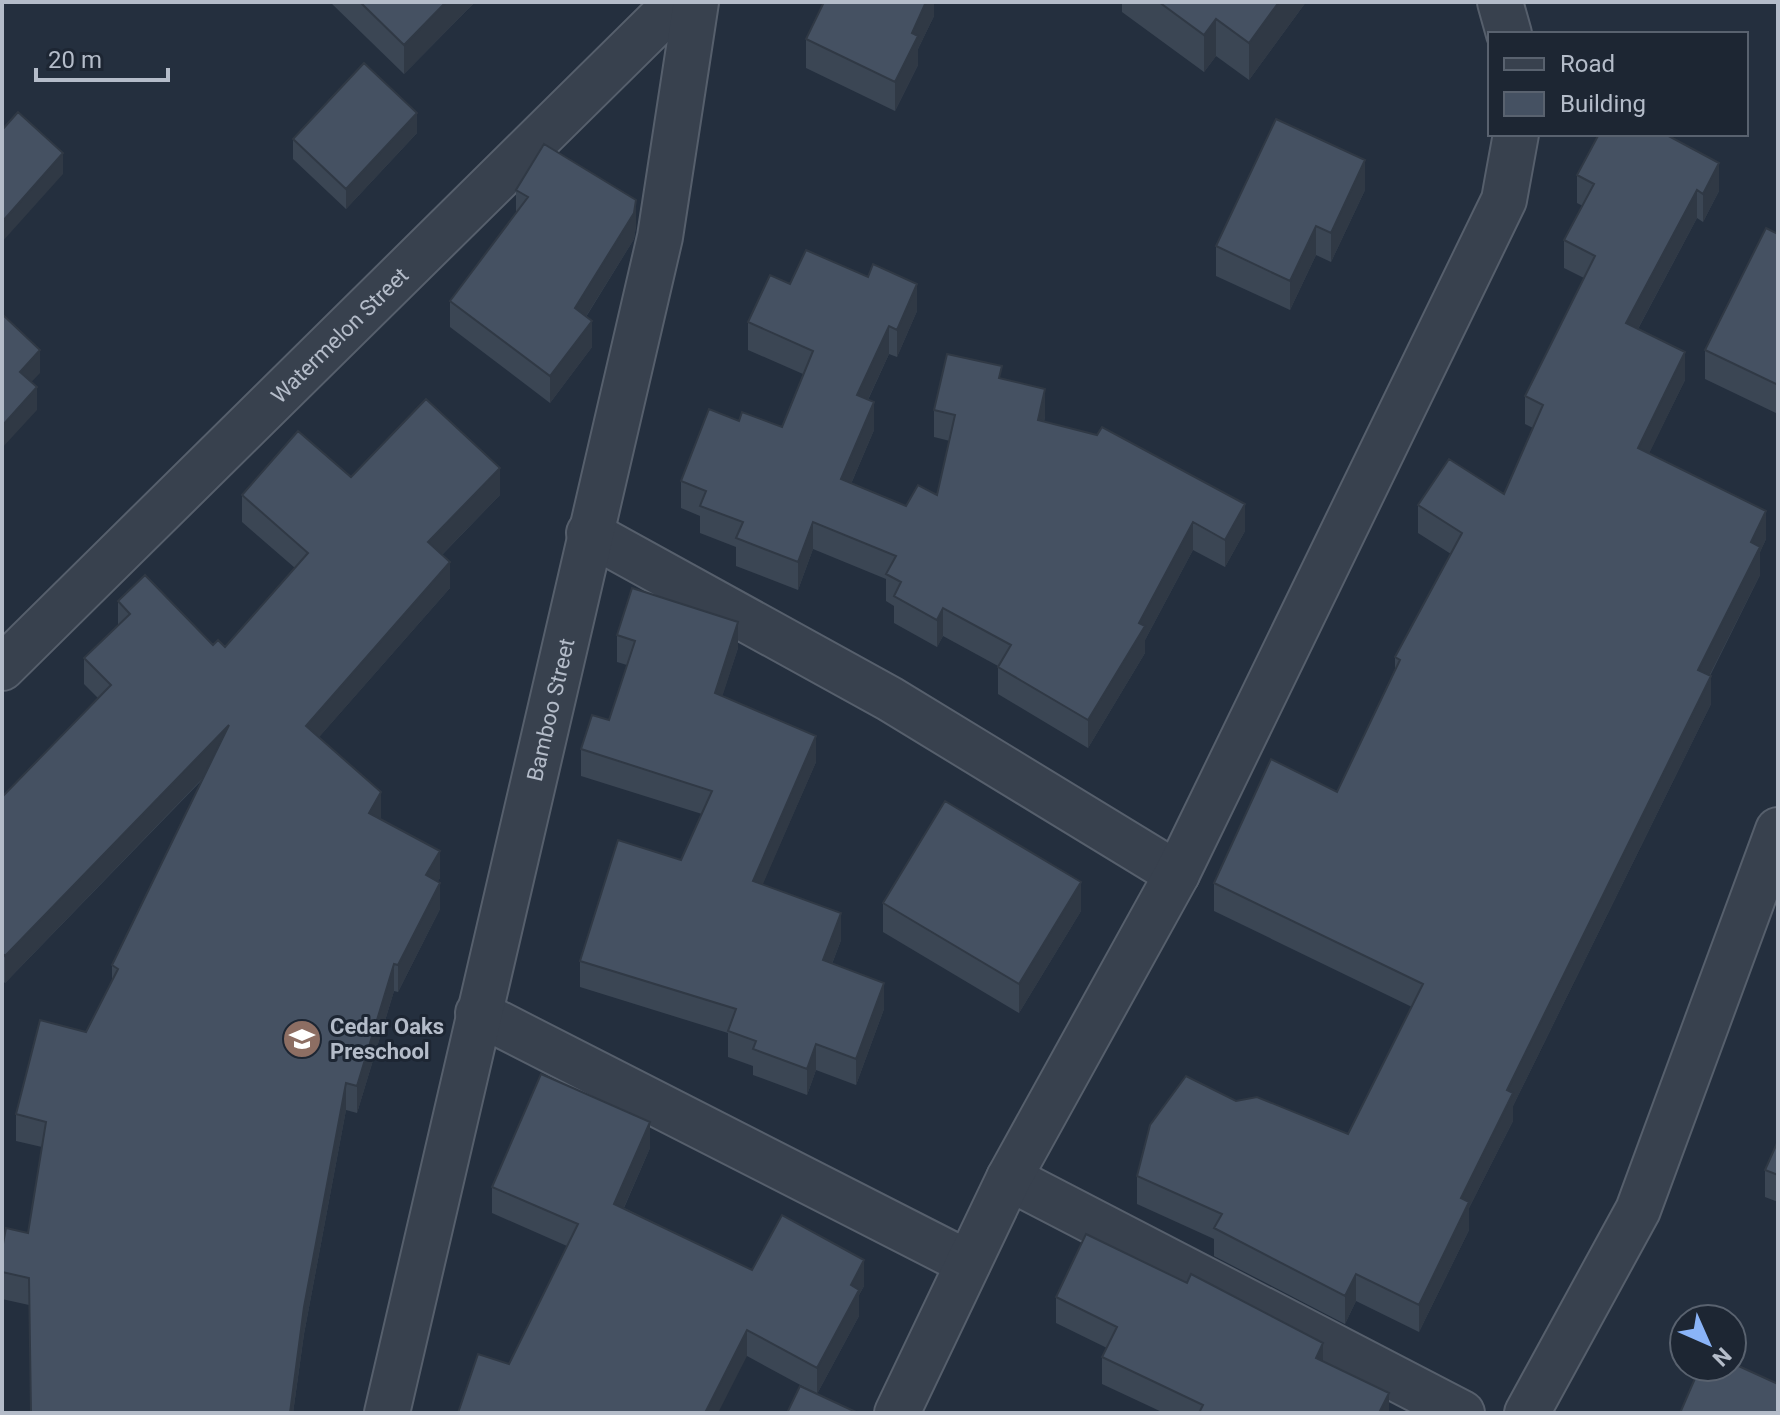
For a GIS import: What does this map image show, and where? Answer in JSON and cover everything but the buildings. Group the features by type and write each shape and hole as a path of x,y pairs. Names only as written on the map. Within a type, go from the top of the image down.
{"street":[{"name":"Watermelon Street","path":"2,668 677,2"},
{"name":"Bamboo Street","path":"387,1413 660,237 696,2"},
{"path":"1500,2 1508,32"},
{"path":"897,1413 1009,1178 1177,874 1504,200 1516,136"},
{"path":"589,533 890,699 1177,874"},
{"path":"1527,1413 1638,1210 1778,830"},
{"path":"478,1013 968,1263"},
{"path":"1009,1178 1462,1413"}],"place":[{"name":"Cedar Oaks Preschool","path":"302,1039"}]}
